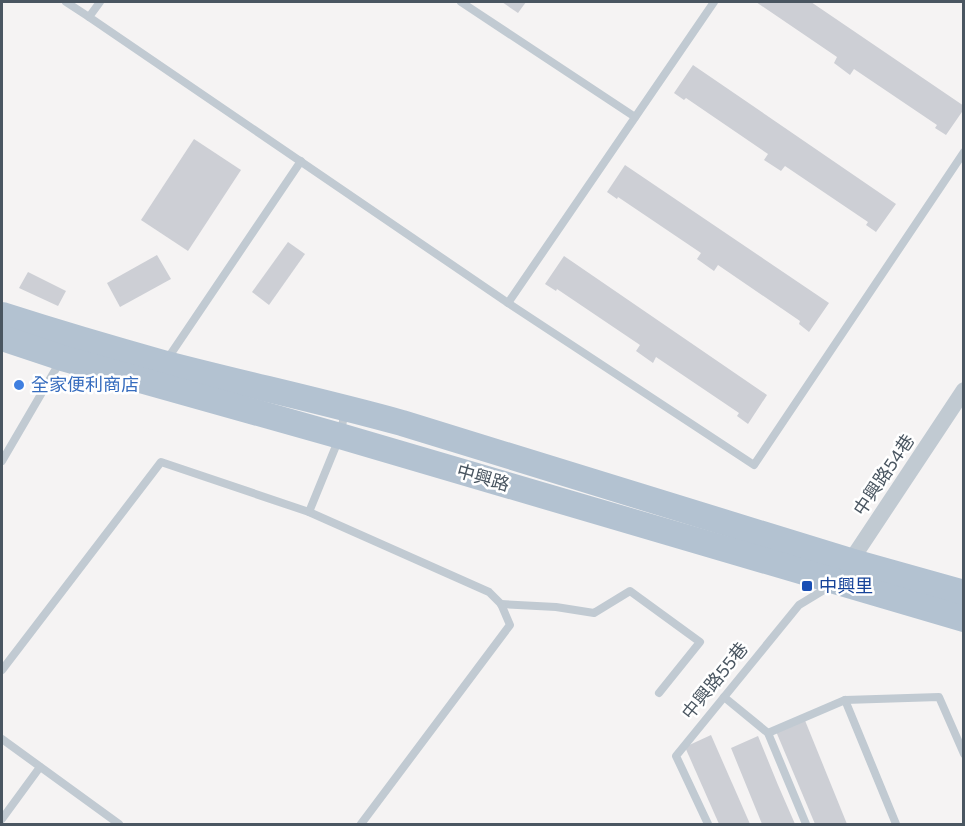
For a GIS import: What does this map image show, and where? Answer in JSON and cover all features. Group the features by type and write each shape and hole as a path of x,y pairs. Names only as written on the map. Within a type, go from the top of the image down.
{"main road":[{"name":"中興路","path":"2,315 68,348"},
{"name":"中興路","path":"2,339 68,348 157,373 340,436 844,571 963,593"},
{"name":"中興路","path":"157,373 346,407 844,571 963,619"}],"street":[{"name":"中興路54巷","path":"844,571 963,390"}],"lane":[{"path":"66,2 508,303 754,465 963,152"},
{"path":"89,17 100,2"},
{"path":"462,2 635,117"},
{"path":"508,303 714,2"},
{"path":"157,373 301,161"},
{"path":"2,461 68,348"},
{"path":"309,512 340,436 346,407"},
{"path":"2,670 161,462 309,512 489,592 501,604 510,625 361,825"},
{"name":"中興路55巷","path":"708,825 676,756 799,605 844,571"},
{"path":"501,604 556,607 594,613 630,591 700,642 659,693"},
{"path":"724,697 768,733 806,825"},
{"path":"768,733 845,700 939,697 963,754"},
{"path":"845,700 896,825"},
{"path":"2,739 119,825"},
{"path":"2,819 40,767"}],"building":[{"path":"502,2 526,2 518,13"},
{"path":"756,2 811,2 964,106 964,109 946,135 935,128 937,125 854,69 850,75 834,63 837,57"},
{"path":"693,65 896,204 876,232 866,225 868,222 785,166 781,171 764,160 768,154 686,98 684,100 674,93"},
{"path":"194,139 241,170 188,251 141,220"},
{"path":"625,165 829,303 809,332 799,324 800,321 718,265 714,271 697,259 701,253 607,192"},
{"path":"288,242 305,254 269,305 252,292"},
{"path":"157,255 171,279 120,307 107,283"},
{"path":"564,256 767,395 748,424 737,416 739,413 656,357 653,363 636,351 640,345 557,289 556,291 545,284"},
{"path":"28,272 66,291 58,306 19,288"},
{"path":"804,718 847,824 815,824 775,729"},
{"path":"711,735 750,824 719,824 685,747"},
{"path":"758,736 795,824 762,824 731,748"}],"place":[{"name":"全家便利商店","path":"19,385"},
{"name":"中興里","path":"807,586"}]}
